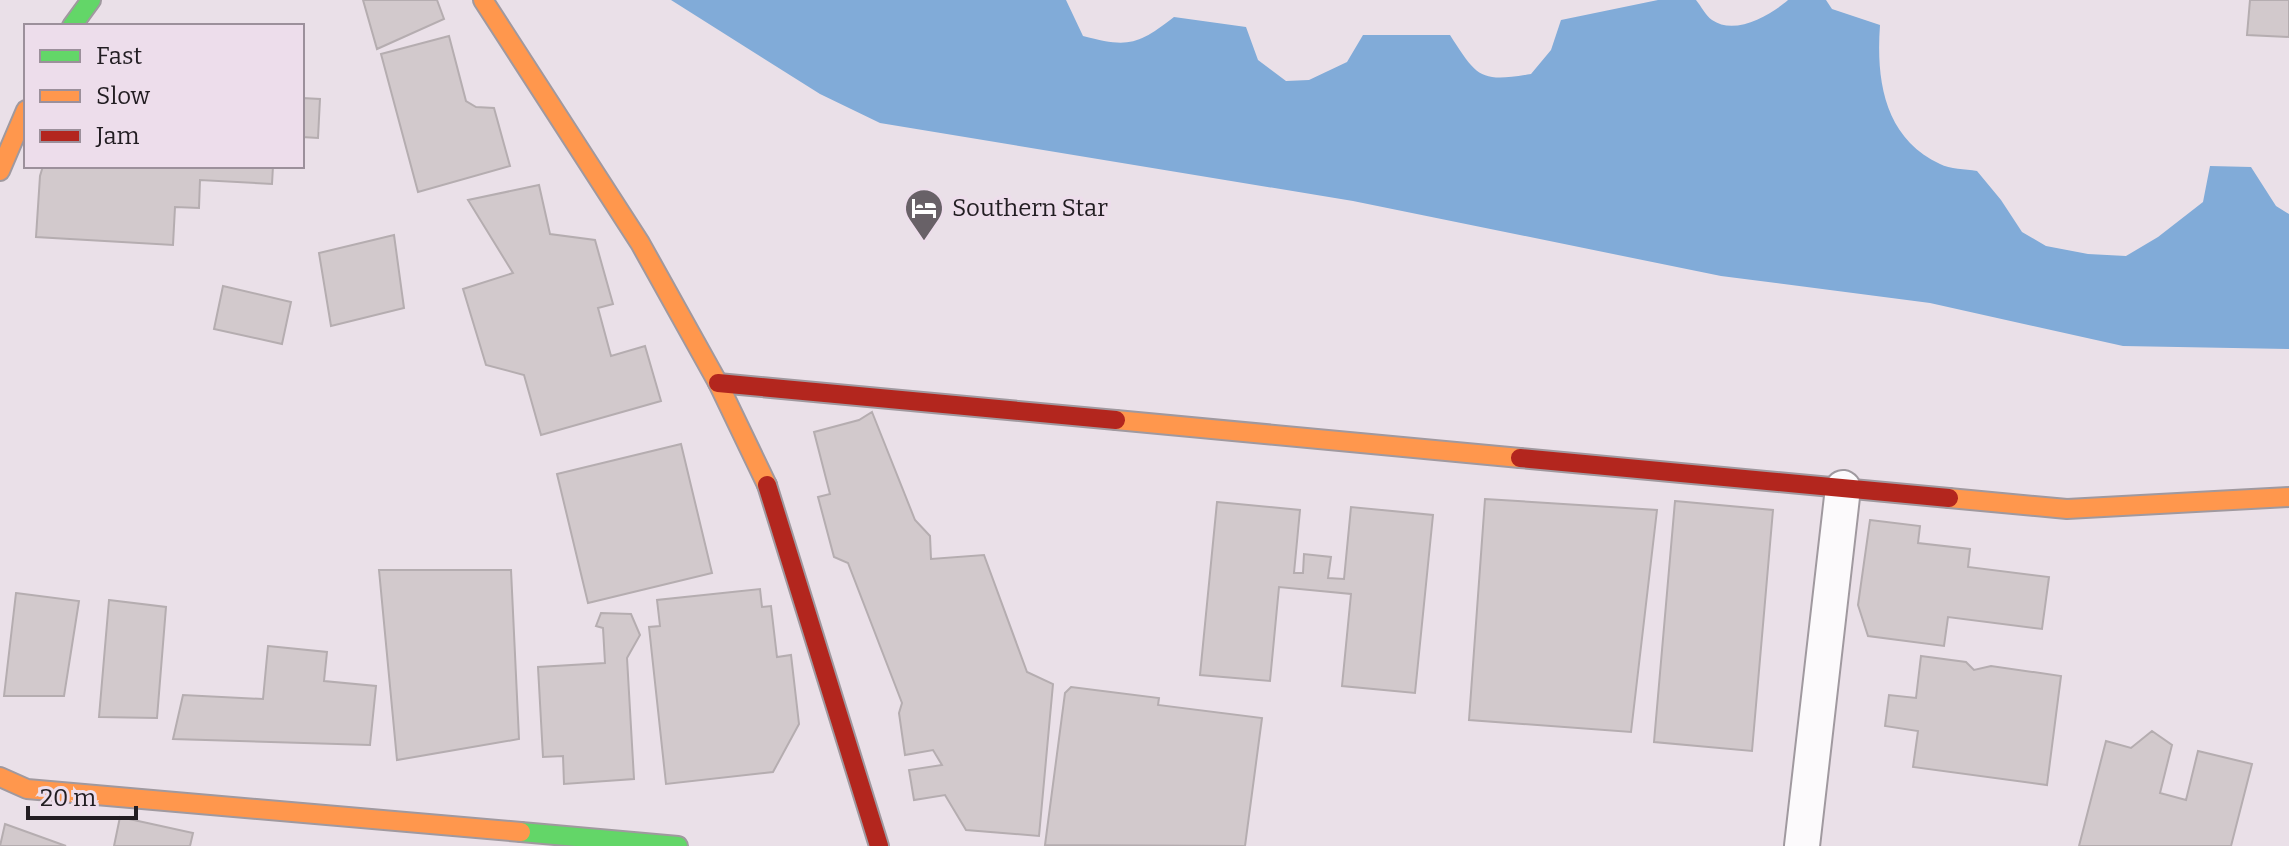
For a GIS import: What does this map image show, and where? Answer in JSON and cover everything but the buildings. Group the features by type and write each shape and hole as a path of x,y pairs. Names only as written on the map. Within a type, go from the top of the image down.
{"main road":[{"path":"73,24 91,0"},
{"path":"483,0 640,243 718,383 769,490 879,846"},
{"path":"0,171 24,115"},
{"path":"718,383 2067,509 2289,497"},
{"path":"0,777 27,789 678,846"},
{"path":"0,799 27,789"}],"street":[{"path":"1802,846 1843,488"}],"water":[{"path":"671,0 1066,0 1083,36 1111,42 1132,42 1174,17 1246,27 1258,60 1286,81 1309,80 1347,62 1363,35 1450,35 1474,68 1490,77 1501,78 1531,74 1551,50 1561,20 1658,0 1696,0 1712,20 1731,26 1763,17 1788,0 1826,0 1832,9 1880,25 1882,86 1895,123 1906,139 1940,164 1977,171 2022,232 2046,246 2088,254 2126,256 2158,237 2203,202 2210,166 2251,167 2276,206 2289,214 2289,349 2123,346 1930,303 1721,276 1353,201 880,123 820,94"}],"traffic: fast":[{"path":"73,24 91,0"},
{"path":"521,832 678,846"}],"traffic: slow":[{"path":"483,0 640,243 718,383 767,485"},
{"path":"0,171 24,115"},
{"path":"1116,420 1520,458"},
{"path":"1949,498 2067,509 2289,497"},
{"path":"0,777 27,789 521,832"}],"traffic: jam":[{"path":"718,383 1116,420"},
{"path":"1520,458 1949,498"},
{"path":"767,485 879,846"}],"place":[{"name":"Southern Star","path":"924,242"}]}
